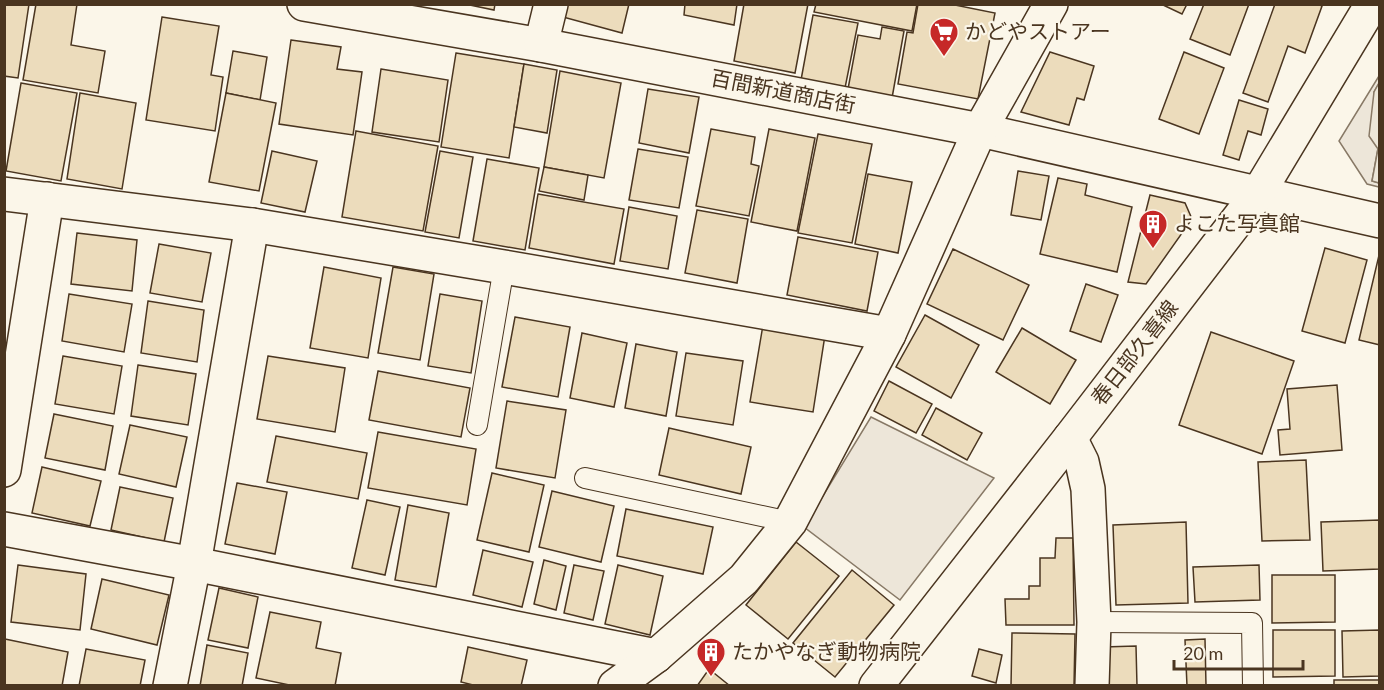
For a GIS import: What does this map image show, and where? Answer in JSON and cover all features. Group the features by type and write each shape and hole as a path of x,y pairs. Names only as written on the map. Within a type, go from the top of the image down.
{"street":[{"name":"百間新道商店街","path":"304,4 541,45 980,130 1380,221"},
{"path":"541,45 551,4"},
{"path":"615,686 656,656 744,579 790,522 889,334 980,130 1052,4"},
{"name":"春日部久喜線","path":"876,686 1259,192 1372,4"},
{"path":"4,195 252,225 889,334"},
{"path":"4,470 47,199"},
{"path":"170,686 194,564 252,225"},
{"path":"1070,438 1082,462 1088,489 1094,622 1092,686"},
{"path":"4,530 194,564 656,656"}],"lane":[{"path":"477,424 504,267"},
{"path":"585,478 790,522"},
{"path":"1094,622 1252,624 1253,686"}],"shaded area":[{"path":"1379,76 1379,83 1374,92 1378,148 1372,181 1379,183 1379,187 1367,184 1339,141"},
{"path":"1379,83 1380,183 1372,181 1378,149 1369,136 1374,92"},
{"path":"871,417 994,478 900,600 804,527"}],"building":[{"path":"4,4 29,4 18,78 4,76"},
{"path":"36,4 77,4 71,45 105,51 98,93 23,80"},
{"path":"465,4 495,4 494,10"},
{"path":"567,4 629,4 622,33 563,17"},
{"path":"685,4 737,4 734,25 684,15"},
{"path":"744,4 808,4 795,73 734,61"},
{"path":"816,4 917,4 912,31 814,12"},
{"name":"かどやストアー","path":"918,4 950,4 995,13 978,99 898,84 907,32 913,33"},
{"path":"1161,4 1187,4 1182,14"},
{"path":"1204,4 1249,4 1230,55 1190,39"},
{"path":"1275,4 1318,4 1322,6 1305,53 1288,46 1268,102 1243,93"},
{"path":"813,15 858,23 845,88 801,80"},
{"path":"162,17 219,26 211,75 223,77 215,131 146,120"},
{"path":"882,27 904,31 892,98 848,89 858,35 880,39"},
{"path":"291,40 341,47 337,69 362,72 353,135 279,124"},
{"path":"233,51 267,57 260,100 226,93"},
{"path":"1050,52 1094,66 1084,100 1077,98 1069,125 1021,112"},
{"path":"1184,52 1224,68 1199,134 1159,119"},
{"path":"456,53 524,64 509,158 441,147"},
{"path":"524,64 557,70 547,133 514,127"},
{"path":"381,69 448,80 439,142 372,132"},
{"path":"560,71 621,83 604,178 544,167"},
{"path":"21,83 77,93 61,181 6,171"},
{"path":"648,89 699,97 689,153 639,143"},
{"path":"80,93 136,103 122,189 67,179"},
{"path":"226,93 276,103 259,191 209,182"},
{"path":"1239,100 1268,109 1261,135 1248,131 1239,160 1223,155"},
{"path":"711,129 755,137 751,164 759,166 749,216 696,206"},
{"path":"769,129 815,138 797,231 751,222"},
{"path":"356,131 438,146 423,231 342,217"},
{"path":"818,134 872,144 852,243 798,233"},
{"path":"638,149 688,157 679,208 629,200"},
{"path":"272,151 317,161 305,212 261,203"},
{"path":"440,151 473,157 459,238 425,232"},
{"path":"487,159 539,168 525,250 473,241"},
{"path":"544,167 588,175 584,200 539,191"},
{"path":"1018,171 1049,176 1041,220 1011,215"},
{"path":"868,174 912,182 898,253 855,244"},
{"path":"1058,178 1087,184 1085,195 1132,207 1117,272 1040,254"},
{"path":"538,194 624,209 614,264 529,248"},
{"name":"よこた写真館","path":"1150,195 1185,203 1192,219 1146,284 1128,282"},
{"path":"629,207 677,216 668,269 620,261"},
{"path":"697,210 748,219 737,283 685,273"},
{"path":"77,233 137,240 132,291 71,284"},
{"path":"798,237 878,252 867,311 787,295"},
{"path":"159,244 211,253 202,302 150,293"},
{"path":"1325,248 1367,260 1345,343 1302,331"},
{"path":"953,249 1029,285 1003,340 927,304"},
{"path":"1380,251 1380,345 1359,340"},
{"path":"324,267 381,278 368,358 310,348"},
{"path":"393,267 434,274 420,360 378,353"},
{"path":"1086,284 1118,295 1101,342 1070,331"},
{"path":"69,294 132,304 124,352 62,341"},
{"path":"440,294 482,301 471,373 428,366"},
{"path":"148,301 204,310 197,362 141,353"},
{"path":"925,315 979,345 951,398 896,367"},
{"path":"515,317 570,327 558,397 502,387"},
{"path":"763,325 825,335 813,412 750,402"},
{"path":"1022,328 1076,360 1050,404 996,372"},
{"path":"1211,332 1294,361 1262,454 1179,425"},
{"path":"582,333 627,343 614,407 570,398"},
{"path":"636,344 677,352 666,416 625,408"},
{"path":"686,353 743,361 733,425 676,416"},
{"path":"63,356 122,366 114,414 55,404"},
{"path":"268,356 345,368 335,432 257,419"},
{"path":"138,365 196,374 188,425 131,416"},
{"path":"378,371 470,388 461,437 369,420"},
{"path":"889,381 932,404 916,433 874,411"},
{"path":"1337,385 1342,450 1280,455 1278,430 1290,429 1287,389"},
{"path":"507,401 566,410 555,478 496,468"},
{"path":"936,408 982,433 967,460 922,435"},
{"path":"54,414 113,426 105,470 45,458"},
{"path":"130,425 187,437 176,487 119,474"},
{"path":"669,428 751,447 741,494 659,475"},
{"path":"378,432 476,449 467,505 368,488"},
{"path":"276,436 367,453 358,499 267,482"},
{"path":"1306,460 1310,540 1262,541 1258,462"},
{"path":"42,467 101,481 90,526 32,513"},
{"path":"492,473 544,485 529,552 477,540"},
{"path":"237,483 287,492 275,554 225,544"},
{"path":"120,487 173,498 164,542 111,530"},
{"path":"552,491 614,506 601,562 539,547"},
{"path":"367,500 400,507 385,575 352,568"},
{"path":"408,505 449,513 436,587 395,580"},
{"path":"626,509 713,527 703,574 617,556"},
{"path":"1380,520 1380,569 1323,571 1321,522"},
{"path":"1186,522 1188,603 1116,605 1113,525"},
{"path":"1056,538 1073,538 1074,625 1006,625 1005,599 1029,599 1029,586 1040,586 1040,558 1055,558"},
{"path":"796,542 839,576 788,639 746,605"},
{"path":"483,550 533,562 522,607 473,595"},
{"path":"544,560 566,566 556,610 534,604"},
{"path":"18,565 86,574 80,630 11,622"},
{"path":"574,565 604,571 593,620 564,613"},
{"path":"618,565 663,576 650,635 605,624"},
{"path":"1259,565 1260,600 1195,602 1193,567"},
{"path":"852,570 894,605 835,677 793,643"},
{"path":"1272,575 1335,575 1335,622 1272,623"},
{"path":"102,579 169,595 157,645 91,629"},
{"path":"219,588 258,597 248,648 208,640"},
{"path":"270,612 321,622 316,648 341,653 335,686 294,686 256,678"},
{"path":"1273,630 1335,630 1335,676 1273,677"},
{"path":"1380,630 1380,676 1343,677 1342,631"},
{"path":"1012,633 1075,634 1074,686 1011,686"},
{"path":"5,639 68,652 62,686 4,686"},
{"path":"1205,639 1206,686 1187,686 1185,640"},
{"path":"207,645 248,653 242,686 200,686"},
{"path":"1136,646 1137,686 1104,686 1103,647"},
{"path":"468,647 527,660 521,686 477,686 461,682"},
{"path":"86,649 145,660 140,686 79,686"},
{"path":"979,649 1002,655 996,683 972,676"},
{"name":"たかやなぎ動物病院","path":"709,669 730,686 697,686"},
{"path":"1334,680 1380,680 1380,686 1334,686"}],"place":[{"name":"かどやストアー","path":"944,58"},
{"name":"よこた写真館","path":"1153,250"},
{"name":"たかやなぎ動物病院","path":"711,678"}]}
